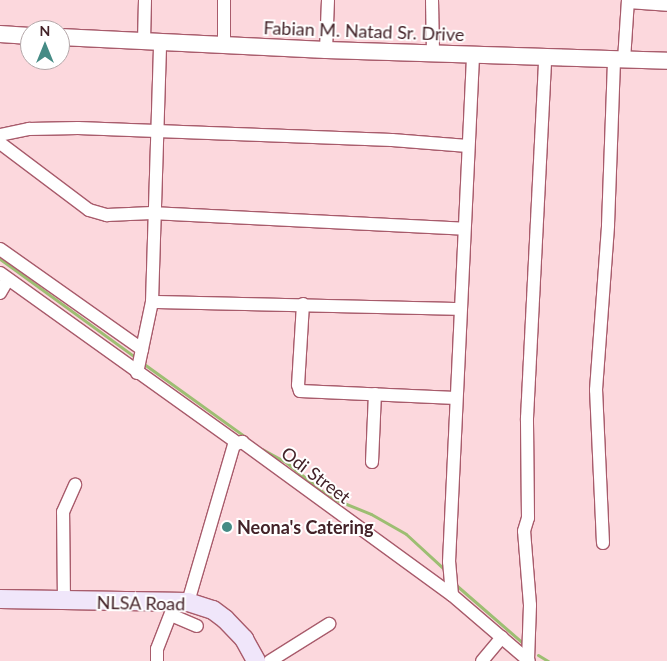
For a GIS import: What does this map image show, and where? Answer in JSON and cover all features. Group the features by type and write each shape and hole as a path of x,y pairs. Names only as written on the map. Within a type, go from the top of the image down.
{"main road":[{"name":"NLSA Road","path":"0,599 178,606 213,610 225,619 244,639 256,661"}],"street":[{"path":"137,373 152,302 152,213 157,130 152,42 145,0"},
{"path":"224,0 224,45"},
{"path":"326,50 328,0"},
{"path":"432,0 433,54"},
{"path":"602,543 596,390 619,60 628,1 667,5"},
{"path":"0,34 20,35"},
{"name":"Fabian M. Natad Sr. Drive","path":"70,38 473,56 667,61"},
{"path":"452,595 450,562 456,398 473,56"},
{"path":"529,661 530,605 524,531 528,518 527,418 545,58"},
{"path":"0,135 29,129 157,130 468,146"},
{"path":"0,142 88,210 106,215 152,213 464,229"},
{"path":"0,249 142,349"},
{"path":"0,293 4,276"},
{"name":"Odi Street","path":"4,276 236,442 250,446 452,595 529,661"},
{"path":"152,302 460,309"},
{"path":"303,304 299,390 456,398"},
{"path":"372,462 374,394"},
{"path":"157,661 157,649 178,606 236,442"},
{"path":"64,602 63,512 75,485"},
{"path":"178,606 198,626"},
{"path":"270,661 329,624"},
{"path":"482,661 502,637"}],"waterway":[{"path":"0,259 135,357"},
{"path":"144,364 247,438"},
{"path":"262,449 287,463 329,497 371,514 406,534 443,568"},
{"path":"456,585 525,645"},
{"path":"538,655 548,661"}],"place":[{"name":"Neona's Catering","path":"227,527"}]}
